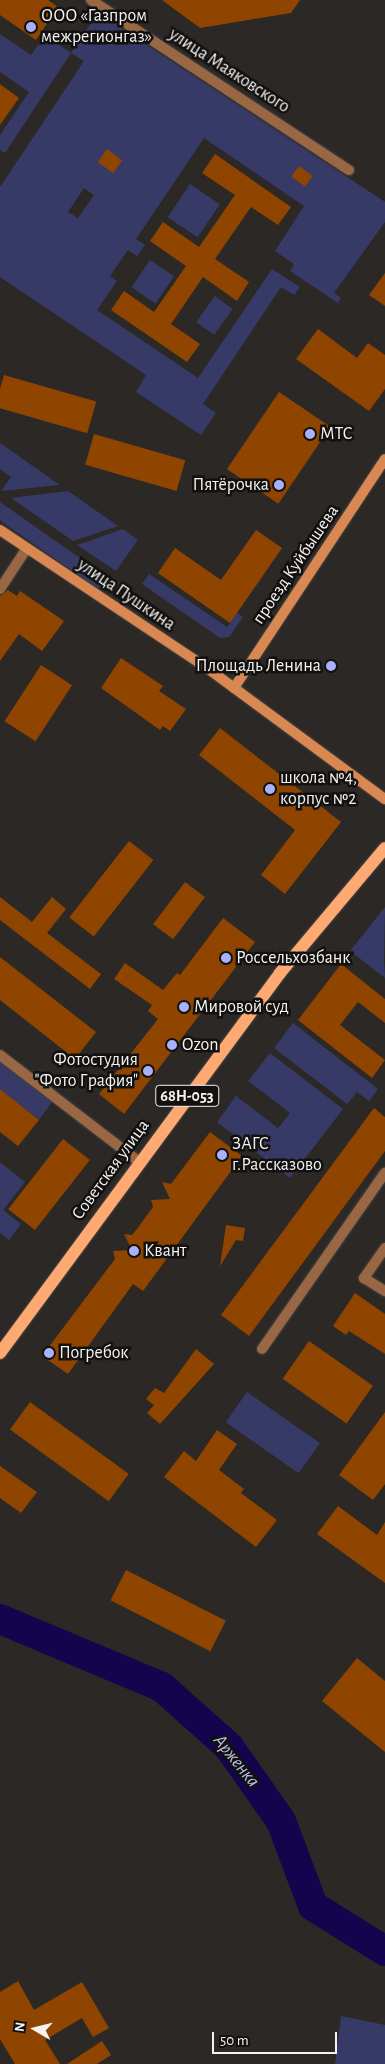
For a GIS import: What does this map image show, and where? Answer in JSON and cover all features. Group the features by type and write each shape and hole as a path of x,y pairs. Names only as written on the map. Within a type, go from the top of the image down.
{"main road":[{"name":"проезд Куйбышева","path":"234,688 385,459"},
{"name":"улица Пушкина","path":"0,530 234,688"},
{"path":"234,688 385,799"},
{"name":"Советская улица","path":"0,1353 138,1161 306,939 385,848 348,891"}],"street":[{"name":"улица Маяковского","path":"91,0 349,170"},
{"path":"0,589 28,548"},
{"path":"0,1055 138,1161"},
{"path":"262,1349 385,1173"},
{"path":"385,1248 364,1278 385,1291"}],"shaded area":[{"path":"98,13 385,202 385,222 334,293 341,298 338,303 290,271 294,264 275,251 304,206 204,138 136,239 145,245 137,256 128,250 110,276 117,281 97,310 198,378 272,269 300,287 294,295 281,287 203,404 216,413 201,435 136,392 146,375 0,277 0,187 84,61 71,53","holes":["108,150 122,160 113,172 99,162","84,188 94,195 78,218 68,212"]},
{"path":"0,34 31,55 45,35 71,53 5,153 0,150 0,135 29,92 0,72"},
{"path":"190,184 220,204 197,237 168,217"},
{"path":"150,260 174,276 156,304 132,287"},
{"path":"215,296 233,309 214,335 196,322"},
{"path":"0,443 60,485 1,491 11,477 0,469"},
{"path":"68,491 118,526 73,541 11,498"},
{"path":"0,502 111,579 102,592 0,520"},
{"path":"123,529 138,540 116,571 77,545"},
{"path":"149,574 227,627 237,613 243,617 229,637 220,638 142,584"},
{"path":"385,907 384,961 385,978 350,951"},
{"path":"293,1023 378,1089 369,1101 357,1092 347,1104 274,1048"},
{"path":"270,1053 343,1109 290,1178 217,1122 236,1096 278,1128 290,1113 248,1081"},
{"path":"0,1062 52,1102 39,1120 0,1089"},
{"path":"0,1162 25,1182 3,1210 21,1224 9,1240 0,1233"},
{"path":"247,1392 320,1443 299,1473 226,1422"},
{"path":"341,2016 385,2025 385,2064 335,2064"}],"building":[{"name":"ООО «Газпром межрегионгаз»","path":"0,0 48,0 58,7 36,40 0,15"},
{"path":"162,0 300,0 291,13 200,28"},
{"path":"0,84 19,98 0,125"},
{"path":"107,149 122,160 113,173 98,162"},
{"path":"215,154 291,207 278,225 251,207 215,259 249,282 237,301 203,277 171,324 200,344 187,362 111,310 124,291 154,312 186,266 150,241 163,222 199,247 235,195 202,173"},
{"path":"299,166 313,176 305,187 291,177"},
{"path":"385,273 385,306 369,295"},
{"path":"318,329 357,358 368,343 385,355 385,389 369,411 296,359"},
{"path":"4,375 96,401 87,433 0,408 0,389"},
{"path":"279,392 330,427 278,504 227,469"},
{"path":"94,434 185,460 176,491 85,465"},
{"path":"256,530 282,548 230,623 158,573 175,548 221,580"},
{"path":"8,590 17,596 20,591 64,621 42,651 19,634 0,661 0,596"},
{"path":"121,658 163,686 159,691 186,709 170,731 163,726 160,730 101,688"},
{"path":"41,665 72,685 36,741 5,721"},
{"name":"школа №4, корпус №2","path":"220,728 341,822 285,894 261,875 295,830 199,755"},
{"path":"129,841 153,860 94,937 69,917"},
{"path":"185,882 205,897 173,939 153,924"},
{"path":"0,897 32,922 52,897 66,909 47,933 101,974 90,989 0,920"},
{"path":"223,918 255,942 124,1114 99,1094 158,1019 148,1011 152,1005 114,979 125,963 163,990 177,973 180,975"},
{"path":"0,957 96,1032 75,1059 0,1000"},
{"path":"341,964 385,999 385,1023 358,1002 340,1025 385,1060 372,1078 298,1020"},
{"path":"0,1089 39,1120 18,1146 0,1132"},
{"path":"374,1108 385,1117 385,1151 249,1336 221,1315"},
{"path":"210,1132 242,1156 143,1291 133,1284 68,1374 42,1356 115,1259 113,1251 132,1250 124,1234 132,1235 137,1229 153,1207 151,1200 170,1199 162,1182 171,1184"},
{"path":"63,1139 90,1160 35,1230 8,1209"},
{"path":"226,1225 245,1228 243,1241 236,1240 220,1266"},
{"path":"355,1293 385,1314 385,1354 349,1331 346,1335 333,1326"},
{"path":"309,1341 373,1386 347,1423 283,1379"},
{"path":"196,1349 214,1364 160,1424 147,1413 154,1405 146,1399 155,1388 164,1393"},
{"path":"30,1402 129,1474 109,1501 10,1430"},
{"path":"385,1412 385,1484 373,1500 339,1475"},
{"path":"217,1430 237,1444 219,1470 244,1489 241,1493 277,1520 256,1547 164,1477 184,1451 196,1461"},
{"path":"0,1466 37,1492 21,1513 0,1498"},
{"path":"338,1506 377,1535 385,1522 385,1583 317,1534"},
{"path":"126,1570 226,1621 210,1651 111,1600"},
{"path":"357,1658 385,1681 385,1752 322,1701"},
{"path":"18,1981 34,2010 82,1982 109,2028 93,2037 82,2018 45,2040 60,2064 15,2064 0,2039 0,1992"},
{"path":"102,2041 111,2055 97,2064 67,2064"}],"waterway":[{"name":"Арженка","path":"0,1619 162,1687 229,1747 281,1821 313,1906 385,1951"}],"place":[{"name":"ООО «Газпром межрегионгаз»","path":"31,27"},
{"name":"МТС","path":"310,434"},
{"name":"Пятёрочка","path":"279,485"},
{"name":"Площадь Ленина","path":"331,666"},
{"name":"школа №4, корпус №2","path":"270,789"},
{"name":"Россельхозбанк","path":"226,958"},
{"name":"Мировой суд","path":"184,1007"},
{"name":"Ozon","path":"172,1045"},
{"name":"Фотостудия \"Фото Графия\"","path":"148,1071"},
{"name":"ЗАГС г.Рассказово","path":"222,1155"},
{"name":"Квант","path":"134,1251"},
{"name":"Погребок","path":"49,1353"}]}
